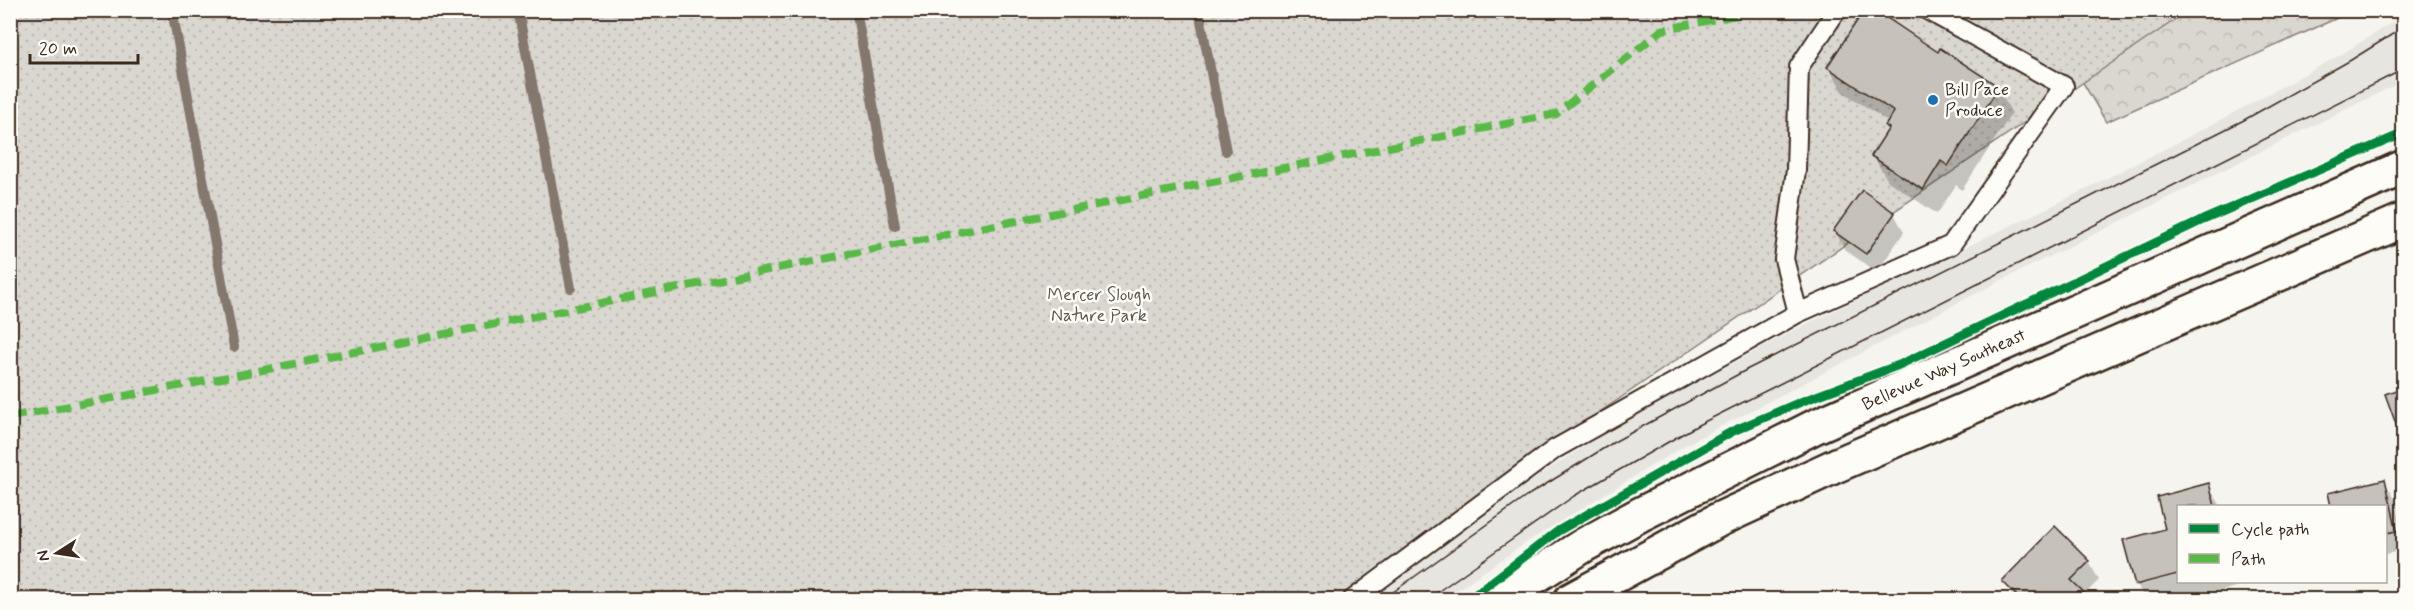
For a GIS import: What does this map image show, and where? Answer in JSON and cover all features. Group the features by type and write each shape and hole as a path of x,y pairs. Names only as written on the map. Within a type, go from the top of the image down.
{"main road":[{"name":"Bellevue Way Southeast","path":"1498,600 1574,551 1641,514 1814,427 2403,167"},
{"path":"1571,600 1720,519 1837,465 2403,220"}],"lane":[{"path":"1798,313 1784,259 1796,170 1799,67 1837,10"},
{"path":"1352,600 1555,449 1798,313 1951,244 2064,86 1928,10"}],"shaded area":[{"path":"2403,15 2403,81 2000,281 1687,444 1527,542 1444,599 1368,600 1501,500 1600,436 1792,331 2066,199 2196,133 2342,54"}],"green space":[{"name":"Mercer Slough Nature Park","path":"10,11 2188,11 1525,463 1340,600 11,599"},
{"path":"2081,11 2349,11 2106,122 2074,67"}],"building":[{"name":"Bill Pace Produce","path":"1864,10 1875,10 1938,52 1940,48 1999,87 1948,166 1941,161 1923,190 1871,156 1889,128 1885,126 1894,112 1827,67"},
{"path":"1862,190 1895,213 1866,254 1833,231"},
{"path":"2404,387 2404,446 2385,394"},
{"path":"2385,479 2397,531 2387,533 2387,505 2331,505 2328,493"},
{"path":"2209,483 2215,505 2177,505 2177,574 2135,585 2123,540 2165,529 2157,497"},
{"path":"2055,526 2090,561 2071,580 2092,600 2021,600 2002,581"}],"waterway":[{"path":"172,10 234,347"},
{"path":"518,10 571,288"},
{"path":"856,10 895,226"},
{"path":"1199,10 1226,151"}],"tram line":[{"path":"1382,600 1530,494 1614,442 1748,369 2244,120 2351,60 2404,27"},
{"path":"1426,600 1574,496 1698,425 2404,69"}],"marked path":[{"path":"10,417 233,376 1556,114 1662,30 1736,15"}],"cycle path":[{"path":"1468,600 1558,531 1733,431 1803,401 1899,365 2203,220 2404,133"}],"place":[{"name":"Bill Pace Produce","path":"1933,100"}]}
